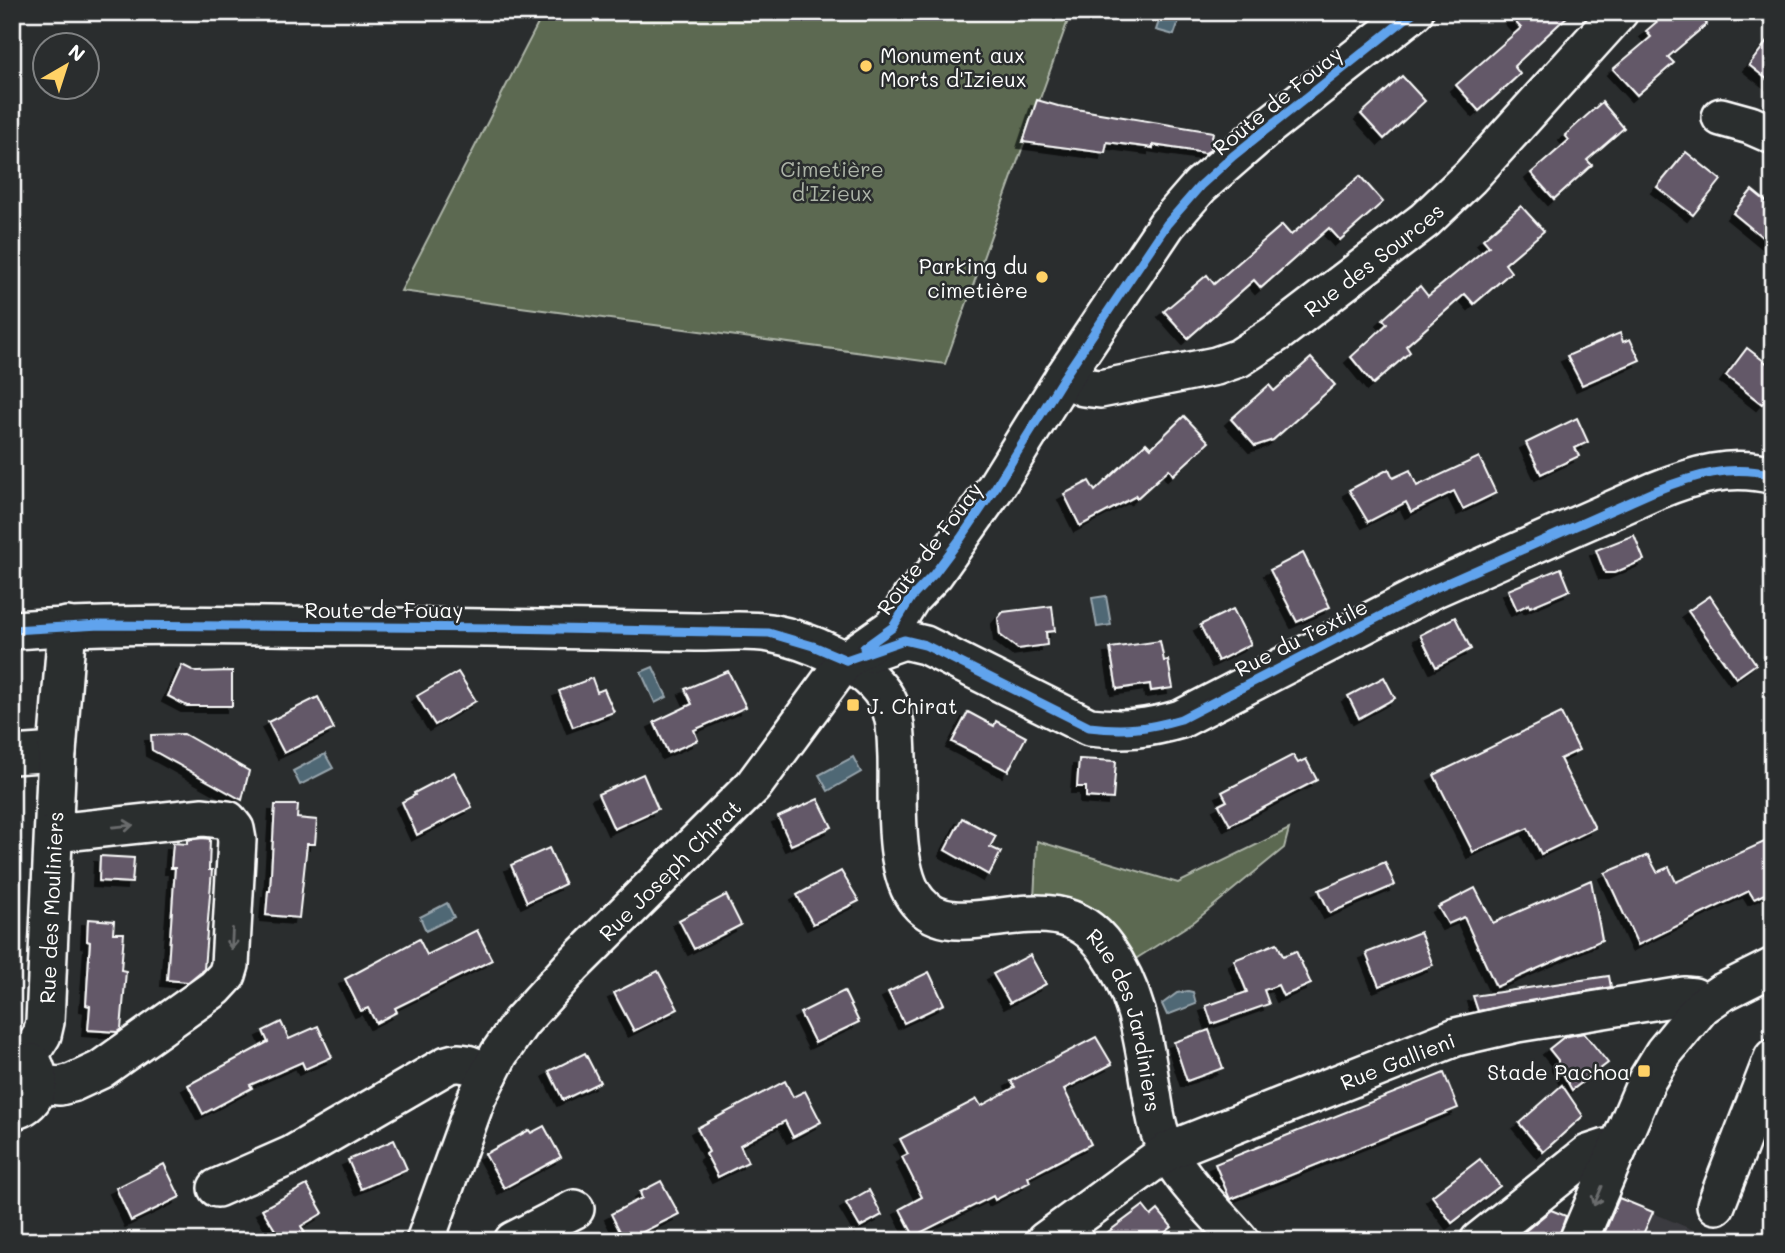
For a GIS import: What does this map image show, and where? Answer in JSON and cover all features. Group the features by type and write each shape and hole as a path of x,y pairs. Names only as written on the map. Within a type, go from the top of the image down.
{"street":[{"name":"Route de Fouay","path":"12,630 67,626 506,628 769,633 813,646 846,660 893,627 911,598 934,574 995,488 1064,377 1167,224 1200,186 1270,125 1414,12"},
{"name":"Rue des Sources","path":"1064,377 1083,387 1100,389 1216,366 1239,358 1260,346 1371,264 1425,220 1470,177 1619,12"},
{"path":"1721,117 1751,125 1773,135"},
{"name":"Rue du Textile","path":"846,660 904,640 925,645 1089,727 1119,731 1150,728 1181,719 1433,589 1689,477 1727,469 1773,475"},
{"path":"12,755 57,752 67,626"},
{"name":"Rue Joseph Chirat","path":"425,1241 477,1097 514,1033 551,988 753,786 846,660"},
{"name":"Rue des Jardiniers","path":"846,660 884,694 896,722 900,859 907,885 917,902 930,914 946,920 1028,913 1053,914 1080,924 1102,942 1129,988 1139,1016 1161,1138 1187,1179 1240,1241"},
{"name":"Rue des Mouliniers","path":"12,1111 26,1106 36,1092 26,1064 42,1035 45,1022 57,752"},
{"path":"26,1064 60,1086 100,1070 215,988 227,975 231,954 237,840 235,829 228,820 203,817 55,833"},
{"path":"1578,1241 1647,1080 1670,1044 1702,1006 1721,993 1773,967"},
{"name":"Rue Gallieni","path":"1045,1241 1168,1151 1468,1034 1684,996 1694,997 1702,1006"},
{"path":"1716,1205 1773,1058"},
{"path":"217,1188 292,1155 447,1065 465,1063 489,1074"},
{"path":"1479,1241 1588,1154 1606,1148 1617,1151"},
{"path":"513,1241 575,1209"}],"shaded area":[{"path":"1611,1195 1719,1241 1591,1241"}],"green space":[{"name":"Cimetière d'Izieux","path":"544,12 1071,12 945,364 401,291"},
{"path":"1289,829 1284,848 1195,921 1134,960 1122,939 1098,915 1070,903 1034,899 1037,841 1178,883"}],"water":[{"path":"1162,12 1182,12 1174,35 1156,30"},
{"path":"1106,596 1111,625 1097,627 1092,598"},
{"path":"653,667 667,697 655,703 641,672"},
{"path":"325,754 333,768 300,785 293,771"},
{"path":"853,757 861,772 828,791 819,775"},
{"path":"447,903 454,917 426,931 420,917"},
{"path":"1193,992 1196,1004 1167,1015 1162,1004 1177,993"}],"building":[{"path":"1506,12 1572,12 1514,66 1520,74 1479,111 1456,85 1521,28"},
{"path":"1668,12 1696,12 1707,24 1668,57 1674,63 1637,95 1613,69 1651,37 1646,31"},
{"path":"1773,34 1773,84 1749,65"},
{"path":"1402,76 1425,101 1384,139 1361,114"},
{"path":"1037,100 1058,106 1213,132 1210,150 1205,153 1153,145 1153,148 1107,142 1105,153 1023,142"},
{"path":"1602,102 1624,128 1587,160 1592,165 1554,199 1531,173 1569,140 1565,135"},
{"path":"1686,152 1721,180 1693,215 1657,187"},
{"path":"1360,176 1383,202 1340,240 1329,228 1261,288 1254,280 1188,338 1164,311 1207,275 1214,284 1282,225 1291,235"},
{"path":"1752,190 1773,207 1773,246 1733,213"},
{"path":"1521,206 1544,231 1505,264 1511,272 1474,304 1465,294 1406,346 1410,352 1373,384 1351,357 1387,324 1383,319 1420,286 1428,296 1489,246 1483,239"},
{"path":"1620,333 1623,342 1630,339 1640,360 1582,385 1567,356"},
{"path":"1747,348 1773,368 1773,391 1762,404 1726,376"},
{"path":"1311,358 1335,385 1273,440 1255,446 1231,419 1269,385 1274,391"},
{"path":"1184,416 1209,442 1173,475 1169,469 1137,498 1136,496 1080,526 1064,494 1089,481 1095,491 1146,443 1151,448"},
{"path":"1577,418 1588,442 1575,448 1579,456 1541,474 1526,443"},
{"path":"1479,457 1496,493 1463,509 1454,491 1411,512 1406,502 1368,522 1349,490 1389,469 1393,478 1410,470 1417,486"},
{"path":"1634,535 1644,560 1614,573 1605,573 1596,550"},
{"path":"1303,553 1330,607 1297,622 1270,570"},
{"path":"1561,568 1570,590 1517,610 1508,590"},
{"path":"1710,596 1756,664 1736,678 1688,611"},
{"path":"1052,606 1055,631 1046,632 1047,645 1018,649 1000,635 998,618 1003,612"},
{"path":"1233,609 1251,644 1218,661 1200,625"},
{"path":"1455,617 1471,649 1436,667 1420,635"},
{"path":"1160,641 1164,661 1168,660 1173,688 1151,691 1150,684 1117,689 1110,648"},
{"path":"182,665 196,672 232,671 232,706 187,706 168,696"},
{"path":"728,671 746,707 694,730 698,740 668,753 654,722 692,704 685,689"},
{"path":"458,672 476,701 435,725 417,696"},
{"path":"1384,677 1395,698 1359,718 1348,696"},
{"path":"592,678 597,692 604,689 614,712 573,727 559,691"},
{"path":"318,697 334,729 284,753 268,722"},
{"path":"968,712 994,726 996,721 1026,737 1008,771 952,742"},
{"path":"1561,713 1579,750 1560,759 1595,828 1541,854 1528,828 1473,852 1434,775"},
{"path":"184,734 249,771 242,800 152,750 151,735"},
{"path":"1293,755 1298,763 1306,759 1317,780 1230,825 1219,805 1227,801 1222,792"},
{"path":"1079,759 1116,761 1113,799 1086,797 1086,787 1077,787"},
{"path":"454,772 472,807 417,835 402,802"},
{"path":"643,774 658,809 614,829 598,794"},
{"path":"818,799 832,827 791,845 778,817"},
{"path":"275,805 298,805 297,818 317,820 315,844 307,844 299,918 266,915"},
{"path":"962,818 996,836 990,847 1001,852 989,875 945,850"},
{"path":"1773,838 1773,890 1754,899 1749,891 1638,945 1605,873 1648,855 1657,872 1669,867 1676,882"},
{"path":"210,839 209,870 212,870 204,969 188,982 167,980 175,868 171,868 173,843 187,844 187,840"},
{"path":"549,848 565,884 527,902 511,865"},
{"path":"100,856 134,858 132,883 99,881"},
{"path":"1385,862 1395,885 1330,913 1319,890"},
{"path":"841,871 859,901 813,924 797,895"},
{"path":"1591,880 1602,940 1496,987 1464,917 1448,924 1438,907 1475,888 1493,923"},
{"path":"726,895 741,925 694,949 679,920"},
{"path":"88,919 114,921 113,933 124,933 121,970 126,971 121,1029 117,1032 88,1030"},
{"path":"477,930 492,960 395,1008 397,1012 376,1023 368,1008 361,1011 345,979 419,939 427,955"},
{"path":"1420,932 1433,965 1379,986 1366,953"},
{"path":"1277,943 1283,956 1296,951 1311,984 1283,996 1278,985 1264,990 1269,1004 1212,1024 1206,1006 1247,992 1234,960"},
{"path":"1030,955 1046,984 1010,1003 993,974"},
{"path":"658,971 678,1009 634,1031 614,993"},
{"path":"929,972 944,1004 904,1023 888,992"},
{"path":"1609,976 1611,987 1478,1011 1473,996"},
{"path":"844,991 859,1022 815,1043 800,1013"},
{"path":"281,1022 289,1039 318,1026 332,1057 305,1069 302,1062 250,1085 252,1088 203,1114 188,1085 268,1042 263,1031"},
{"path":"1209,1030 1223,1068 1187,1081 1174,1042"},
{"path":"1584,1033 1608,1063 1572,1090 1558,1065 1558,1060 1549,1049 1564,1037"},
{"path":"1096,1037 1112,1064 1064,1089 1091,1144 1028,1177 1030,1182 995,1200 993,1196 914,1236 900,1209 922,1197 902,1157 908,1154 900,1139 977,1099 981,1106 1015,1087 1011,1081"},
{"path":"585,1053 600,1082 563,1100 549,1071"},
{"path":"1444,1073 1458,1108 1231,1199 1229,1197 1215,1164"},
{"path":"785,1081 793,1097 805,1091 821,1122 793,1137 785,1121 740,1145 748,1162 718,1177 697,1128"},
{"path":"1562,1085 1583,1116 1543,1152 1519,1123"},
{"path":"544,1126 561,1157 504,1188 485,1154 529,1130 531,1133"},
{"path":"394,1140 407,1169 361,1189 348,1160"},
{"path":"1480,1159 1500,1186 1452,1223 1432,1196"},
{"path":"164,1164 180,1197 131,1221 116,1188"},
{"path":"661,1181 679,1214 625,1241 611,1214 642,1198 640,1192"},
{"path":"307,1185 323,1213 301,1226 309,1241 282,1241 262,1209"},
{"path":"869,1190 882,1215 860,1227 846,1203"},
{"path":"1619,1198 1653,1212 1640,1241 1601,1241"},
{"path":"1143,1206 1151,1216 1158,1210 1172,1227 1154,1241 1096,1241"},
{"path":"1551,1210 1566,1216 1557,1241 1513,1241"}],"cycle path":[{"path":"864,648 893,627 911,598 934,574 961,538 1064,377 1167,224 1200,186 1233,156 1414,12"},
{"path":"846,660 904,640 925,645 1089,727 1125,729 1157,725 1181,719 1433,589 1655,491 1684,480 1727,471 1773,475"},
{"path":"12,630 100,625 769,633 813,646 846,660"}],"place":[{"name":"Monument aux Morts d'Izieux","path":"866,66"},
{"name":"Parking du cimetière","path":"1042,277"},
{"name":"J. Chirat","path":"853,705"},
{"name":"Stade Pachoa","path":"1644,1071"}]}
